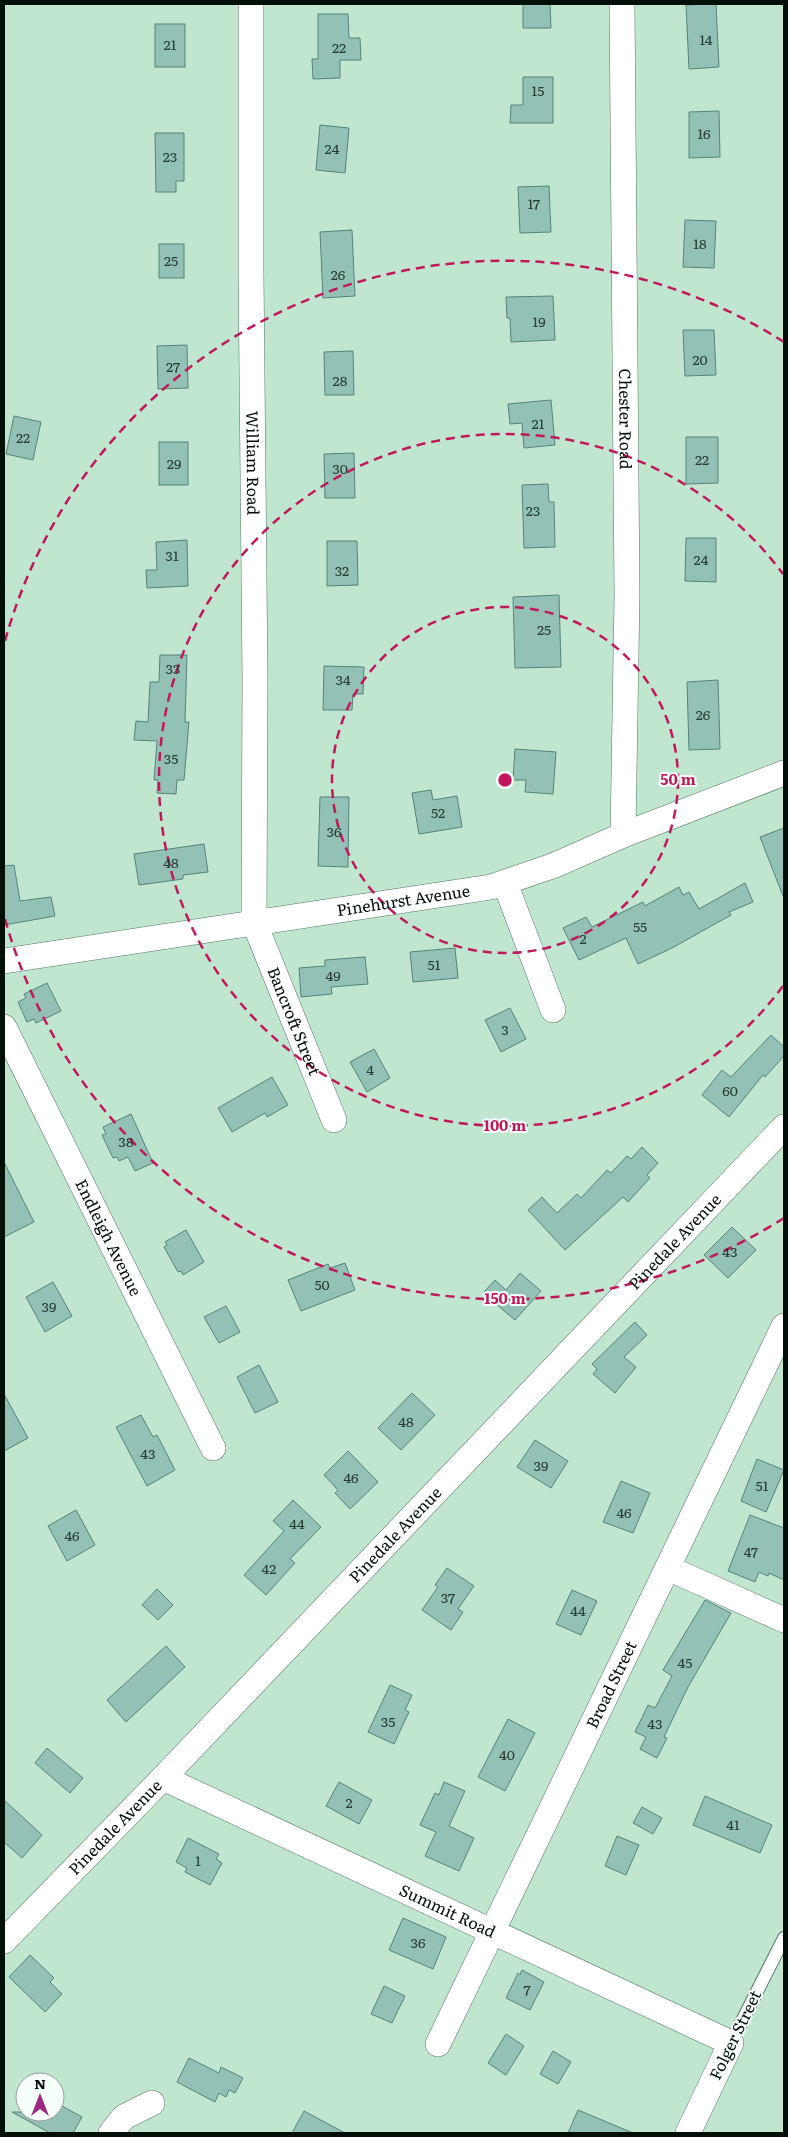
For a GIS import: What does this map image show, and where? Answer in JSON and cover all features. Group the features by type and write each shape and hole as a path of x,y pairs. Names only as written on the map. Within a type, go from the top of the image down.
{"street":[{"name":"William Road","path":"251,4 251,273 255,669 254,922"},
{"name":"Chester Road","path":"622,4 626,586 623,835"},
{"name":"Pinehurst Avenue","path":"4,961 491,887 555,865 623,835 784,772"},
{"path":"505,883 553,1010"},
{"name":"Bancroft Street","path":"254,922 334,1120"},
{"name":"Endleigh Avenue","path":"4,1026 213,1448"},
{"name":"Pinedale Avenue","path":"4,1941 163,1778 784,1127"},
{"name":"Broad Street","path":"438,2044 784,1326"},
{"path":"668,1568 784,1620"},
{"name":"Summit Road","path":"163,1778 731,2043"},
{"name":"Folger Street","path":"688,2133 731,2043"},
{"path":"111,2133 124,2117 152,2103"}],"lane":[{"name":"Folger Street","path":"731,2043 784,1938"}],"building":[{"path":"523,4 550,4 551,28 523,28"},
{"path":"716,4 719,67 689,69 686,5"},
{"path":"318,14 348,14 349,38 360,38 361,60 340,60 340,78 313,79 312,59 318,59"},
{"path":"155,24 185,24 185,67 155,67"},
{"path":"523,77 553,77 553,123 510,123 511,105 523,105"},
{"path":"719,111 720,157 689,158 689,112"},
{"path":"320,125 349,128 345,173 316,170"},
{"path":"155,133 184,133 184,181 176,181 176,192 156,192"},
{"path":"549,186 551,232 520,233 518,187"},
{"path":"685,220 716,221 714,268 683,267"},
{"path":"352,230 355,296 323,298 320,232"},
{"path":"159,244 184,244 184,278 159,278"},
{"path":"553,296 555,340 511,342 510,318 507,318 506,297"},
{"path":"683,330 714,330 716,375 685,376"},
{"path":"187,345 188,388 158,389 157,346"},
{"path":"353,351 354,395 325,395 324,352"},
{"path":"551,400 555,445 524,448 522,423 510,424 508,404"},
{"path":"14,416 41,422 33,460 6,454"},
{"path":"686,437 718,437 718,483 686,484"},
{"path":"159,442 188,442 188,485 159,485"},
{"path":"354,453 355,498 325,498 324,454"},
{"path":"548,484 549,502 554,502 555,547 524,548 522,485"},
{"path":"686,538 716,538 716,582 685,581"},
{"path":"187,540 188,586 147,588 146,570 157,570 156,542"},
{"path":"327,541 357,541 358,585 327,586"},
{"path":"559,595 561,667 515,668 513,597"},
{"path":"160,655 187,655 185,722 189,722 184,780 177,780 176,794 157,793 158,780 154,780 157,741 134,740 136,721 148,722 150,682 159,682"},
{"path":"324,666 364,667 363,694 353,694 352,710 323,710"},
{"path":"718,680 720,749 689,750 687,682"},
{"path":"515,749 556,752 553,794 525,792 526,780 513,780"},
{"path":"431,790 433,800 457,796 462,827 419,834 412,793"},
{"path":"320,797 349,797 348,867 318,866"},
{"path":"784,828 784,896 783,896 760,837"},
{"path":"204,844 208,872 183,875 183,879 139,885 134,854"},
{"path":"14,865 20,901 51,897 55,916 4,925 4,866"},
{"path":"745,883 753,902 729,912 731,915 672,948 638,964 626,938 579,960 563,928 586,917 592,927 643,902 645,906 679,887 683,895 689,892 699,909"},
{"path":"455,948 458,978 413,982 410,952"},
{"path":"365,957 368,984 331,987 332,994 301,997 299,968 325,966 325,960"},
{"path":"47,983 61,1011 36,1023 34,1019 27,1022 18,1002 26,998 24,994"},
{"path":"510,1008 526,1039 501,1052 485,1020"},
{"path":"771,1035 784,1047 784,1056 765,1077 763,1075 729,1117 702,1095 722,1070 731,1077"},
{"path":"374,1049 390,1078 367,1092 350,1062"},
{"path":"272,1077 288,1105 267,1117 265,1113 232,1132 218,1108"},
{"path":"131,1114 153,1163 135,1171 128,1157 119,1161 117,1157 113,1158 102,1135 106,1134 103,1127"},
{"path":"642,1147 658,1163 647,1175 650,1178 628,1202 623,1197 565,1250 528,1210 542,1197 557,1213 577,1194 581,1198 607,1170 611,1173 627,1156 631,1159"},
{"path":"4,1162 34,1222 4,1237"},
{"path":"732,1227 756,1250 728,1278 704,1255"},
{"path":"186,1230 204,1262 183,1275 181,1271 178,1272 164,1247 167,1245 165,1242"},
{"path":"345,1263 355,1290 301,1311 288,1280 328,1264 330,1268"},
{"path":"520,1273 541,1291 515,1320 483,1293 495,1280 506,1290"},
{"path":"53,1282 72,1316 45,1332 26,1297"},
{"path":"226,1306 240,1332 219,1343 204,1317"},
{"path":"635,1322 647,1335 624,1357 636,1367 615,1393 593,1374 597,1369 592,1364"},
{"path":"259,1365 278,1402 255,1413 237,1377"},
{"path":"412,1393 435,1415 401,1450 378,1428"},
{"path":"4,1394 28,1438 4,1451"},
{"path":"141,1415 153,1437 157,1435 175,1470 147,1486 116,1427"},
{"path":"535,1440 568,1461 551,1488 517,1467"},
{"path":"348,1451 378,1482 350,1509 335,1493 338,1490 324,1475"},
{"path":"757,1459 784,1470 766,1512 741,1501"},
{"path":"621,1481 650,1493 633,1533 603,1522"},
{"path":"293,1500 321,1527 290,1559 295,1563 266,1595 244,1575 284,1531 273,1521"},
{"path":"76,1510 95,1545 67,1561 48,1526"},
{"path":"750,1515 784,1528 784,1580 769,1573 768,1576 759,1572 755,1582 728,1571"},
{"path":"447,1568 474,1586 458,1609 463,1612 451,1630 422,1610 438,1587 435,1585"},
{"path":"157,1589 173,1605 158,1620 142,1605"},
{"path":"572,1590 597,1601 581,1635 556,1624"},
{"path":"705,1600 731,1613 688,1687 664,1737 667,1738 657,1758 640,1749 646,1737 635,1732 648,1705 655,1708 672,1676 663,1670"},
{"path":"166,1646 185,1667 126,1722 107,1700"},
{"path":"390,1685 412,1695 405,1710 409,1712 394,1744 368,1732"},
{"path":"508,1719 535,1733 505,1791 478,1777"},
{"path":"47,1748 83,1778 70,1793 35,1763"},
{"path":"339,1782 372,1800 359,1824 326,1806"},
{"path":"444,1782 465,1791 449,1826 474,1838 459,1871 425,1856 436,1832 420,1825 435,1793 439,1795"},
{"path":"705,1796 772,1825 760,1853 693,1825"},
{"path":"4,1800 42,1835 22,1858 4,1842"},
{"path":"642,1807 662,1818 653,1834 633,1823"},
{"path":"617,1836 639,1845 626,1875 605,1866"},
{"path":"188,1838 219,1854 216,1859 222,1863 210,1885 185,1872 187,1868 176,1862"},
{"path":"403,1918 446,1937 433,1969 389,1950"},
{"path":"30,1955 54,1978 50,1982 62,1994 45,2012 9,1977"},
{"path":"522,1970 544,1982 530,2010 506,1998 518,1973 520,1975"},
{"path":"384,1986 405,1996 392,2023 371,2014"},
{"path":"506,2034 524,2046 506,2075 488,2063"},
{"path":"553,2051 571,2062 558,2084 540,2074"},
{"path":"189,2058 219,2073 221,2067 243,2078 235,2093 229,2090 226,2097 219,2093 215,2102 177,2082"},
{"path":"65,2108 82,2117 73,2133 50,2133 30,2122 65,2122"},
{"path":"578,2110 633,2133 568,2133"},
{"path":"304,2111 345,2133 292,2133"}]}
